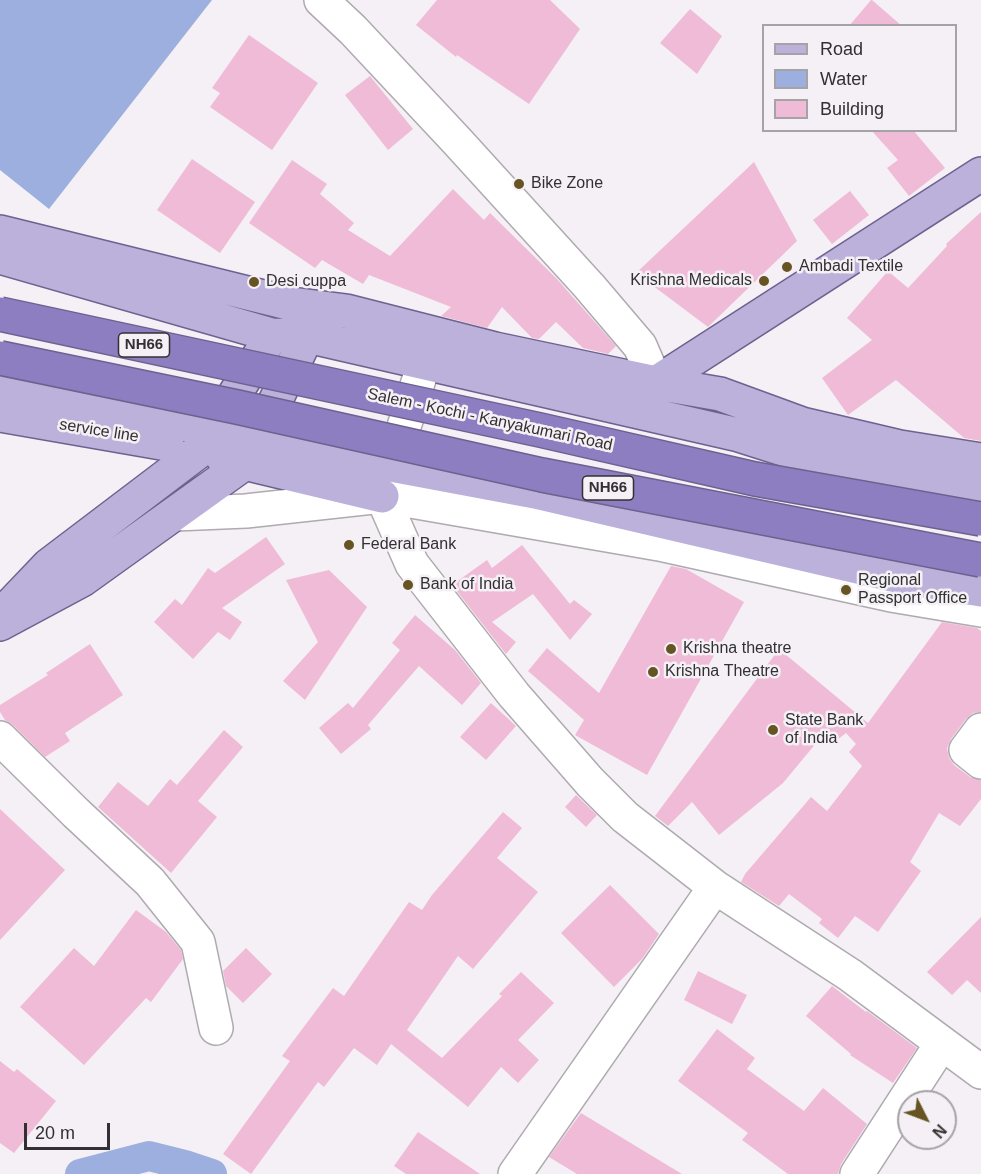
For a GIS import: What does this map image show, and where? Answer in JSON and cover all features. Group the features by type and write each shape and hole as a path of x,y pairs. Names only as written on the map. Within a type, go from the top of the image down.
{"highway":[{"name":"Salem - Kochi - Kanyakumari Road","path":"0,314 755,479 981,519"},
{"name":"NH66","path":"0,358 237,407 542,475 981,560"}],"main road":[{"path":"656,383 981,174"},
{"path":"0,232 306,316"},
{"path":"0,257 272,335"},
{"path":"0,616 49,565 205,440 272,335 306,316 346,311 429,348 739,435 824,462 981,466"},
{"path":"0,624 82,580 175,514 251,450 306,316"},
{"path":"429,348 495,349 720,394 802,424 981,466"},
{"path":"0,386 137,417 205,440 386,481 535,492 900,577 981,590"},
{"name":"service line","path":"0,415 165,444 205,440"},
{"path":"137,417 165,444"}],"street":[{"path":"321,0 353,30 457,141 603,303 640,346 656,383"},
{"path":"429,348 386,481 412,564 514,695 590,782 625,817 715,887 850,975 981,1072"},
{"path":"175,514 246,511 386,481 891,595 981,610"},
{"path":"981,730 966,750 981,762"},
{"path":"0,738 150,882 198,942 216,1028"},
{"path":"515,1174 715,887"},
{"path":"857,1174 942,1043"}],"water":[{"path":"0,0 212,0 49,209 0,170"}],"building":[{"path":"437,0 550,0 580,29 529,104 457,55 456,57 416,25"},
{"path":"872,0 900,24 851,24"},
{"path":"690,9 722,36 697,74 660,43"},
{"path":"249,35 318,83 272,150 210,107 220,93 212,88"},
{"path":"370,76 413,129 388,150 345,95"},
{"path":"873,132 915,132 945,168 909,196 887,168 898,160"},
{"path":"192,159 255,202 220,253 157,210"},
{"path":"292,160 327,184 320,194 354,223 348,230 390,256 453,189 484,220 490,213 557,279 616,346 608,354 583,348 556,322 539,339 532,338 502,307 487,328 441,316 451,307 369,275 363,284 322,260 315,268 249,223"},
{"path":"754,162 797,241 708,327 636,273"},
{"path":"850,191 869,215 832,244 813,220"},
{"path":"981,212 981,441 964,438 896,380 848,415 822,378 872,340 847,318 888,271 908,288 947,246 946,244"},
{"path":"266,537 285,564 222,608 242,622 230,640 218,632 193,659 154,622 175,599 182,605 208,568 215,573"},
{"path":"522,545 570,604 574,600 592,614 570,640 533,594 492,622 516,642 506,654 452,585 487,560 492,568"},
{"name":"Krishna theatre","path":"671,566 686,569 744,602 647,775 575,735 584,720 528,671 547,648 599,693"},
{"path":"329,570 367,607 305,700 283,681 318,642 286,580"},
{"path":"415,615 455,650 481,683 462,705 419,666 368,725 371,729 341,754 319,728 348,703 353,708 400,650 392,643"},
{"path":"942,622 977,628 981,631 981,712 973,713 966,719 947,748 949,758 954,765 970,777 981,780 981,799 960,826 939,813 910,862 921,871 878,932 855,916 838,938 819,923 822,919 789,894 779,906 741,882 745,874 811,797 827,811 862,766 849,752 856,744 846,733 837,740 827,730 783,783 719,835 692,802 668,826 655,816 779,649 868,723"},
{"path":"90,644 123,695 65,733 70,741 45,757 5,720 0,712 0,705 48,675 46,673"},
{"path":"491,703 516,726 486,760 460,737"},
{"path":"224,730 243,747 198,801 217,817 171,873 98,807 118,782 148,806 170,779 177,785"},
{"path":"576,795 597,815 586,827 565,807"},
{"path":"0,809 65,870 0,940"},
{"path":"503,812 522,828 497,858 538,892 473,969 458,956 407,1030 442,1058 502,996 499,994 521,972 554,1003 518,1040 539,1060 518,1083 501,1067 468,1107 391,1044 377,1065 354,1048 324,1087 318,1082 251,1174 223,1154 290,1061 282,1056 333,988 344,996 409,902 422,910 432,895"},
{"path":"610,885 659,934 642,959 614,987 561,933"},
{"path":"136,910 166,932 181,950 183,959 151,1002 146,998 84,1065 20,1007 74,948 94,966"},
{"path":"981,917 981,993 967,980 952,995 927,972"},
{"path":"246,948 272,974 243,1003 226,986 223,971"},
{"path":"698,971 747,995 732,1024 684,1000"},
{"path":"832,986 917,1048 893,1083 850,1055 806,1016"},
{"path":"717,1029 755,1058 747,1069 804,1111 823,1088 867,1124 841,1164 838,1174 788,1174 742,1140 748,1133 678,1081"},
{"path":"0,1061 14,1072 17,1069 56,1101 14,1153 0,1143"},
{"path":"581,1113 682,1174 577,1174 549,1157"},
{"path":"418,1132 480,1174 406,1174 394,1166"}],"waterway":[{"path":"80,1174 149,1156 212,1174"}],"place":[{"name":"Bike Zone","path":"519,184"},
{"name":"Ambadi Textile","path":"787,267"},
{"name":"Krishna Medicals","path":"764,281"},
{"name":"Desi cuppa","path":"254,282"},
{"name":"Federal Bank","path":"349,545"},
{"name":"Bank of India","path":"408,585"},
{"name":"Regional Passport Office","path":"846,590"},
{"name":"Krishna theatre","path":"671,649"},
{"name":"Krishna Theatre","path":"653,672"},
{"name":"State Bank of India","path":"773,730"}]}
